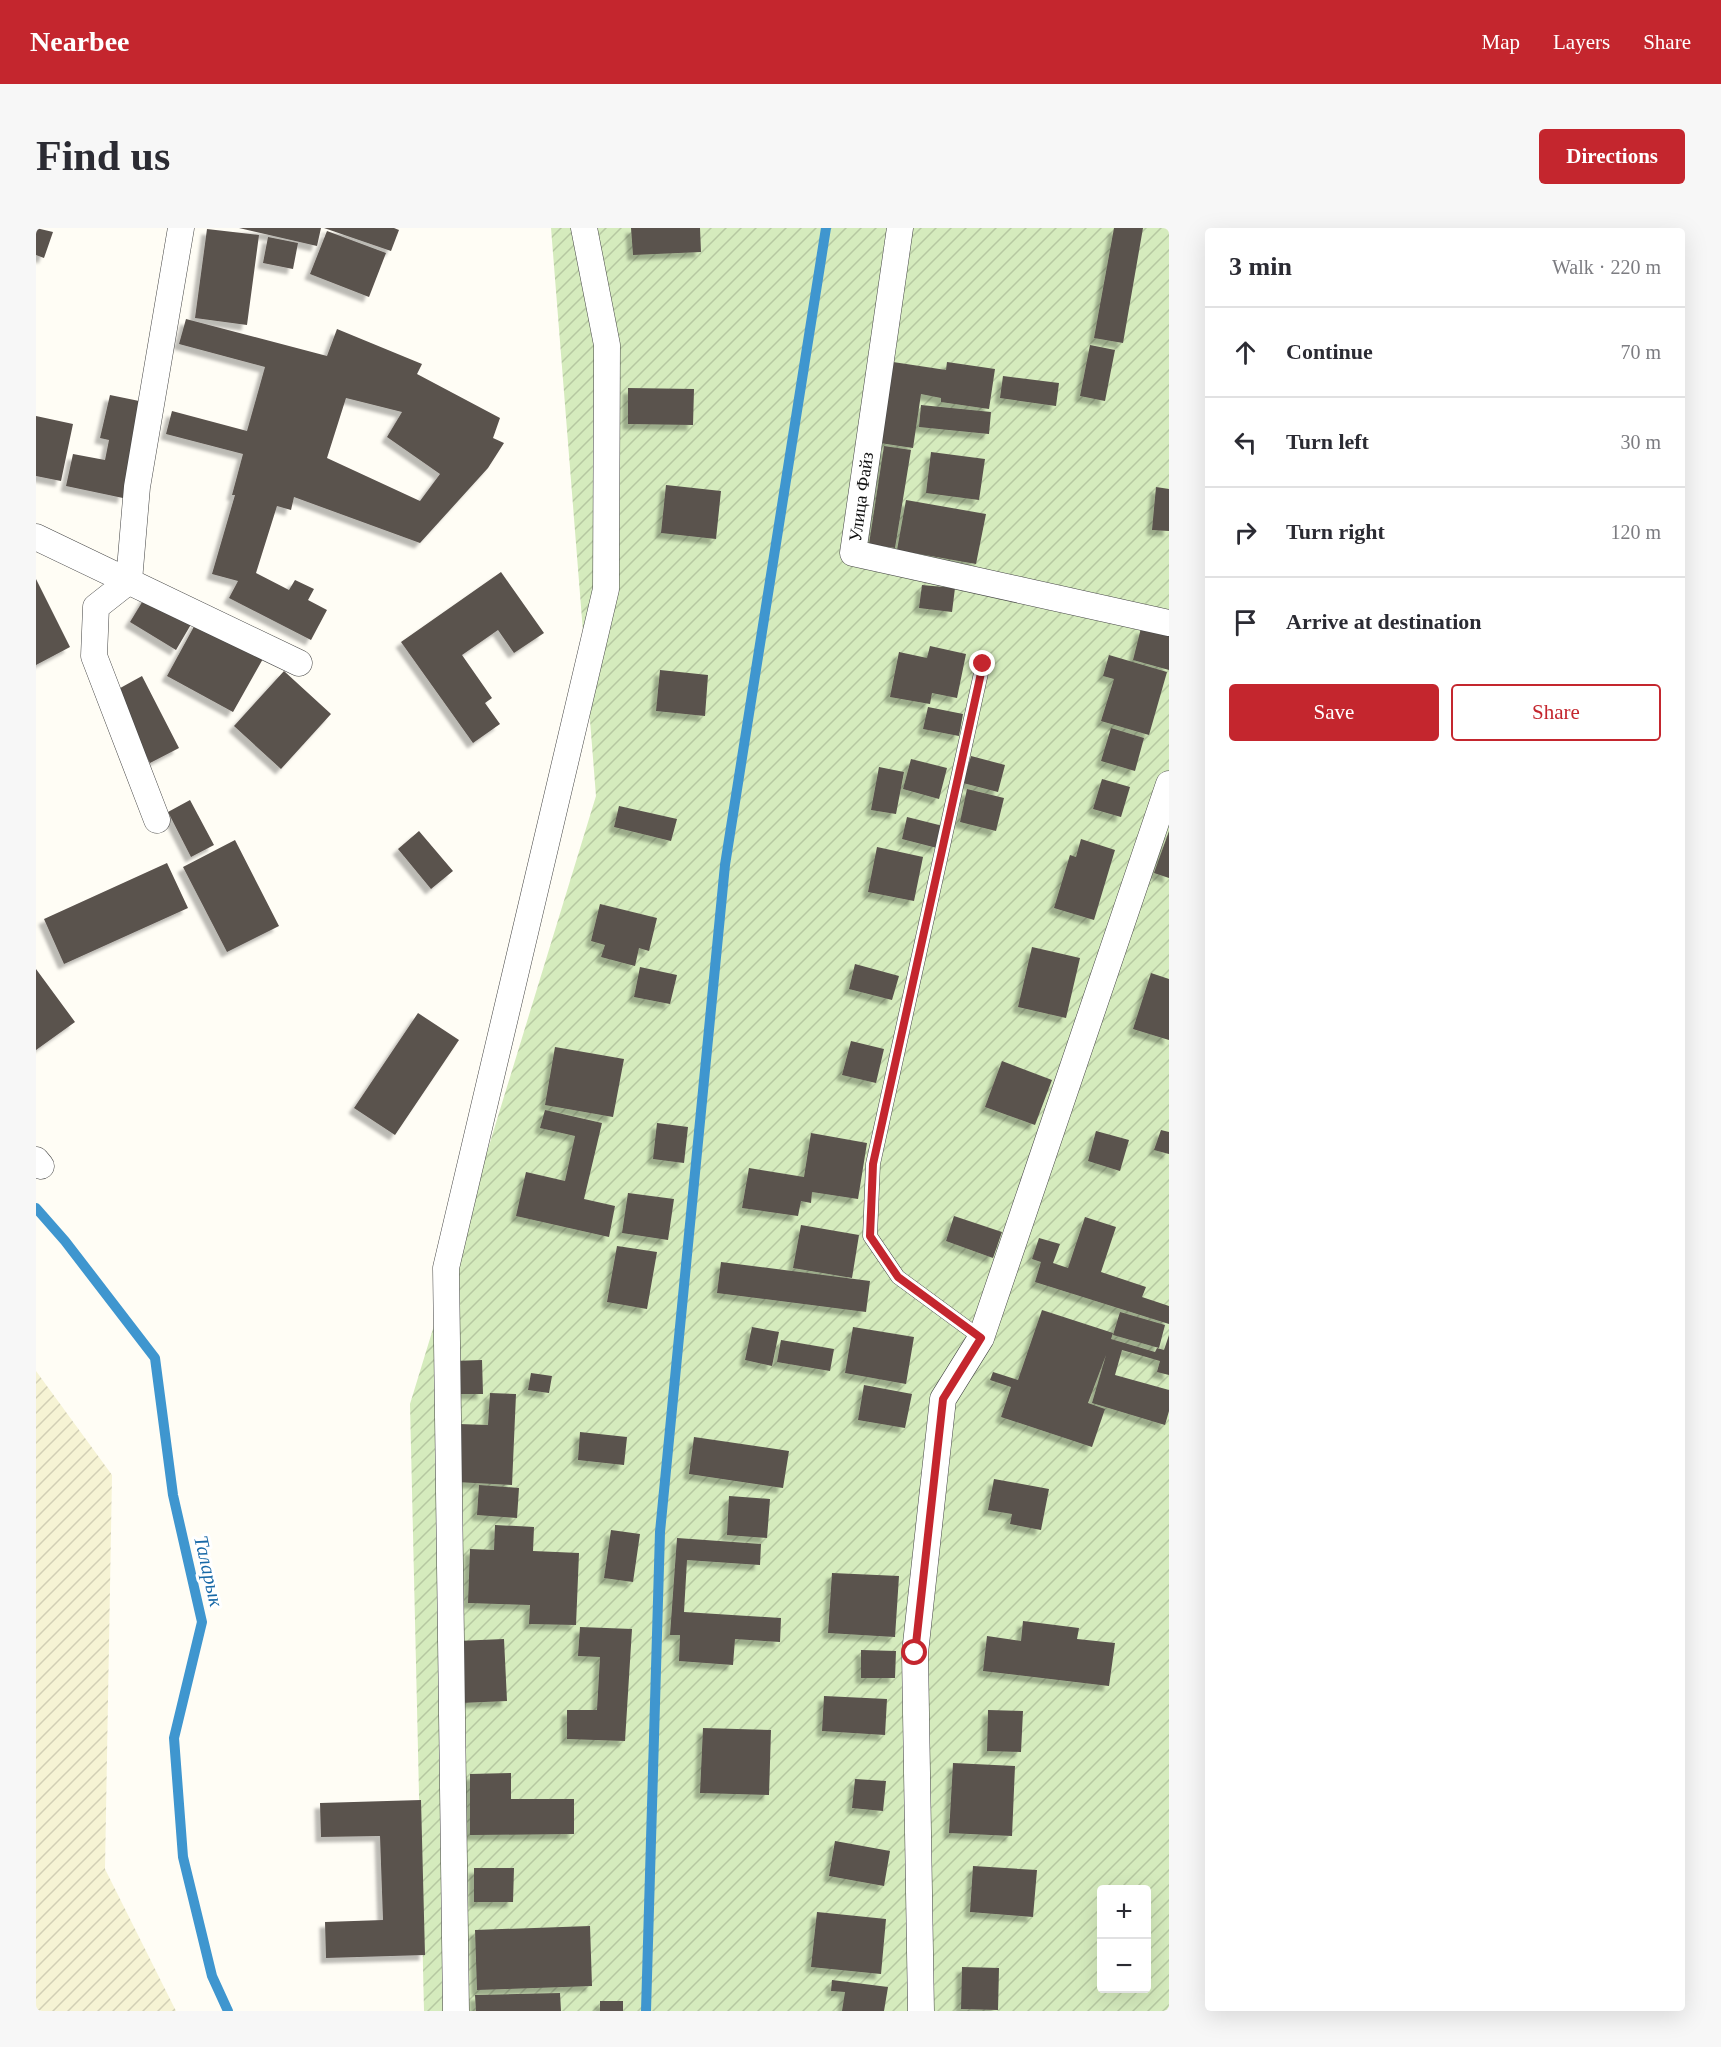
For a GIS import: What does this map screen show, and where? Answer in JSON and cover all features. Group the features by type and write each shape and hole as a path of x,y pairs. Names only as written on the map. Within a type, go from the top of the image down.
{"street":[{"path":"157,820 94,656 96,607 129,581 137,487 181,228"},
{"path":"456,2011 446,1268 606,589 607,345 584,228"},
{"name":"Улица Файз","path":"900,228 853,553 1169,623"},
{"path":"36,537 300,663"},
{"path":"921,2011 915,1653 943,1399 981,1338 1169,784"}],"lane":[{"path":"981,1338 898,1277 870,1236 873,1164 983,664"}],"shaded area":[{"path":"36,1371 112,1475 105,1869 176,2011 36,2011"}],"green space":[{"path":"551,228 1169,228 1169,2011 424,2011 410,1404 596,796"}],"building":[{"path":"36,228 53,232 44,258 36,255"},
{"path":"239,228 321,228 317,246"},
{"path":"324,228 394,228 399,230 391,251"},
{"path":"631,228 700,228 701,252 633,255"},
{"path":"1114,228 1143,228 1123,343 1094,338"},
{"path":"207,229 259,235 247,325 195,318"},
{"path":"327,231 386,253 369,297 310,274"},
{"path":"268,237 298,243 293,269 263,263"},
{"path":"186,319 327,356 337,329 422,364 417,374 500,418 493,438 504,443 488,468 420,543 294,497 291,510 277,506 256,573 289,590 295,580 314,589 308,600 327,610 311,640 229,598 238,581 212,574 235,495 232,495 243,454 166,434 172,411 247,431 265,367 179,344","holes":["346,398 402,412 387,437 440,474 420,501 327,458"]},
{"path":"1090,345 1115,350 1105,401 1080,396"},
{"path":"893,362 946,370 947,362 995,369 989,409 941,402 941,398 921,394 913,448 880,443"},
{"path":"1003,376 1059,383 1056,406 1000,398"},
{"path":"628,388 694,389 693,425 628,424"},
{"path":"110,395 144,402 123,498 66,486 73,454 105,460 109,440 100,438"},
{"path":"921,405 991,412 989,434 919,427"},
{"path":"36,416 73,424 61,481 36,476"},
{"path":"884,446 911,450 895,548 869,544"},
{"path":"931,452 985,459 979,500 926,493"},
{"path":"666,485 721,491 716,539 661,533"},
{"path":"1156,487 1169,489 1169,531 1152,530"},
{"path":"906,500 986,514 976,564 897,550"},
{"path":"501,572 544,633 514,653 498,630 462,655 492,698 485,703 500,724 473,743 401,642"},
{"path":"36,579 70,647 36,665"},
{"path":"922,585 955,588 952,612 919,608"},
{"path":"147,594 193,621 176,650 130,622"},
{"path":"197,621 264,657 233,712 167,676"},
{"path":"1141,628 1169,636 1169,670 1133,660"},
{"path":"930,646 966,654 957,698 932,693 930,704 890,697 899,652 927,658"},
{"path":"1109,655 1167,672 1149,735 1101,721 1114,679 1103,676"},
{"path":"660,670 708,675 705,716 656,711"},
{"path":"284,671 331,714 281,769 234,726"},
{"path":"142,676 179,748 150,763 113,692"},
{"path":"928,707 963,714 959,736 923,729"},
{"path":"1111,728 1144,738 1135,771 1101,761"},
{"path":"971,756 1005,765 998,792 963,783"},
{"path":"911,759 947,768 939,799 903,789"},
{"path":"879,767 904,772 896,814 871,810"},
{"path":"1102,779 1130,787 1121,817 1093,809"},
{"path":"967,789 1004,798 996,831 960,822"},
{"path":"190,800 214,845 191,857 168,812"},
{"path":"619,806 677,819 671,841 614,827"},
{"path":"907,817 943,826 937,848 902,839"},
{"path":"419,831 453,871 431,889 398,849"},
{"path":"1169,831 1169,878 1154,873"},
{"path":"1081,839 1115,850 1094,920 1054,908 1070,855 1076,857"},
{"path":"235,840 279,926 227,952 183,867"},
{"path":"877,847 923,857 914,901 868,892"},
{"path":"167,863 188,908 64,964 44,919"},
{"path":"600,904 657,918 649,951 639,948 635,966 601,957 605,945 591,941"},
{"path":"1032,947 1080,958 1066,1018 1018,1007"},
{"path":"855,964 899,976 892,1000 849,989"},
{"path":"640,967 677,975 670,1004 634,997"},
{"path":"36,969 75,1022 36,1050"},
{"path":"1151,973 1169,979 1169,1040 1133,1029"},
{"path":"418,1013 459,1040 395,1135 354,1108"},
{"path":"851,1041 884,1049 876,1083 842,1075"},
{"path":"555,1047 624,1059 613,1117 545,1105"},
{"path":"1002,1061 1052,1080 1035,1125 985,1107"},
{"path":"545,1110 602,1123 584,1199 615,1206 609,1237 516,1216 526,1172 565,1181 575,1136 540,1128"},
{"path":"657,1123 688,1127 684,1163 653,1159"},
{"path":"1161,1130 1169,1132 1169,1154 1154,1150"},
{"path":"1096,1131 1129,1140 1120,1171 1088,1161"},
{"path":"811,1133 867,1143 858,1199 812,1192 811,1203 801,1201 798,1216 742,1208 749,1168 804,1177"},
{"path":"628,1193 674,1199 668,1240 622,1233"},
{"path":"954,1216 1002,1232 993,1258 946,1241"},
{"path":"1085,1217 1116,1227 1101,1272 1146,1287 1142,1297 1169,1306 1169,1324 1035,1282 1041,1262 1032,1259 1039,1238 1060,1244 1053,1263 1068,1268"},
{"path":"801,1225 859,1235 852,1278 793,1268"},
{"path":"617,1246 657,1252 647,1309 607,1302"},
{"path":"721,1262 870,1281 866,1312 717,1293"},
{"path":"1042,1310 1113,1333 1111,1339 1155,1352 1157,1348 1164,1350 1169,1335 1169,1375 1157,1372 1160,1361 1122,1350 1115,1375 1169,1390 1169,1411 1165,1425 1092,1403 1106,1355 1088,1403 1105,1409 1092,1447 1001,1417 1011,1387 990,1380 993,1372 1018,1380"},
{"path":"1120,1312 1165,1325 1159,1348 1113,1335"},
{"path":"752,1327 779,1332 772,1366 745,1360"},
{"path":"853,1327 914,1337 906,1384 845,1373"},
{"path":"781,1340 834,1349 830,1371 777,1362"},
{"path":"482,1360 483,1394 454,1394 453,1361"},
{"path":"531,1373 552,1376 549,1393 528,1390"},
{"path":"864,1385 912,1394 905,1428 858,1420"},
{"path":"490,1393 516,1394 512,1485 456,1482 459,1424 488,1425"},
{"path":"580,1432 627,1437 624,1465 578,1460"},
{"path":"694,1437 789,1451 783,1488 689,1474"},
{"path":"994,1479 1049,1489 1041,1530 1010,1524 1012,1514 988,1510"},
{"path":"479,1485 519,1488 517,1518 477,1515"},
{"path":"729,1496 770,1499 767,1538 727,1535"},
{"path":"495,1525 534,1527 533,1551 579,1553 576,1625 529,1624 530,1605 468,1603 470,1549 494,1550"},
{"path":"611,1530 640,1534 633,1582 604,1578"},
{"path":"677,1538 761,1544 760,1565 687,1560 684,1612 781,1618 780,1642 735,1639 733,1665 679,1661 680,1635 670,1635"},
{"path":"832,1573 899,1576 895,1637 828,1633"},
{"path":"1023,1621 1079,1628 1077,1639 1115,1643 1109,1686 983,1671 987,1636 1021,1641"},
{"path":"580,1627 632,1629 625,1741 567,1739 567,1710 597,1710 600,1657 578,1656"},
{"path":"504,1639 507,1701 460,1703 457,1641"},
{"path":"861,1650 896,1651 895,1678 861,1678"},
{"path":"824,1696 887,1699 885,1735 822,1731"},
{"path":"988,1710 1023,1711 1021,1752 987,1751"},
{"path":"703,1728 771,1730 769,1795 700,1793"},
{"path":"953,1763 1015,1766 1012,1836 949,1833"},
{"path":"511,1773 511,1799 574,1799 574,1834 470,1835 470,1774"},
{"path":"855,1779 886,1781 883,1811 852,1808"},
{"path":"421,1800 425,1955 326,1958 325,1922 383,1920 380,1836 321,1837 320,1803"},
{"path":"835,1841 890,1851 884,1886 829,1876"},
{"path":"973,1866 1037,1870 1033,1917 970,1912"},
{"path":"474,1868 514,1868 513,1902 474,1902"},
{"path":"817,1912 886,1919 881,1974 811,1967"},
{"path":"590,1926 592,1986 477,1990 475,1930"},
{"path":"962,1967 999,1968 998,2010 961,2009"},
{"path":"832,1980 888,1987 884,2011 842,2011 845,1992 831,1991"},
{"path":"560,1993 561,2011 476,2011 475,1995"},
{"path":"600,2001 623,2001 623,2011 600,2011"}],"waterway":[{"path":"646,2011 660,1532 725,865 826,228"},
{"name":"Таларык","path":"36,1208 65,1241 155,1358 173,1495 202,1622 174,1738 183,1857 212,1976 228,2011"}],"route":[{"path":"915,1653 943,1399 981,1338 898,1277 870,1236 873,1164 983,664"}]}
